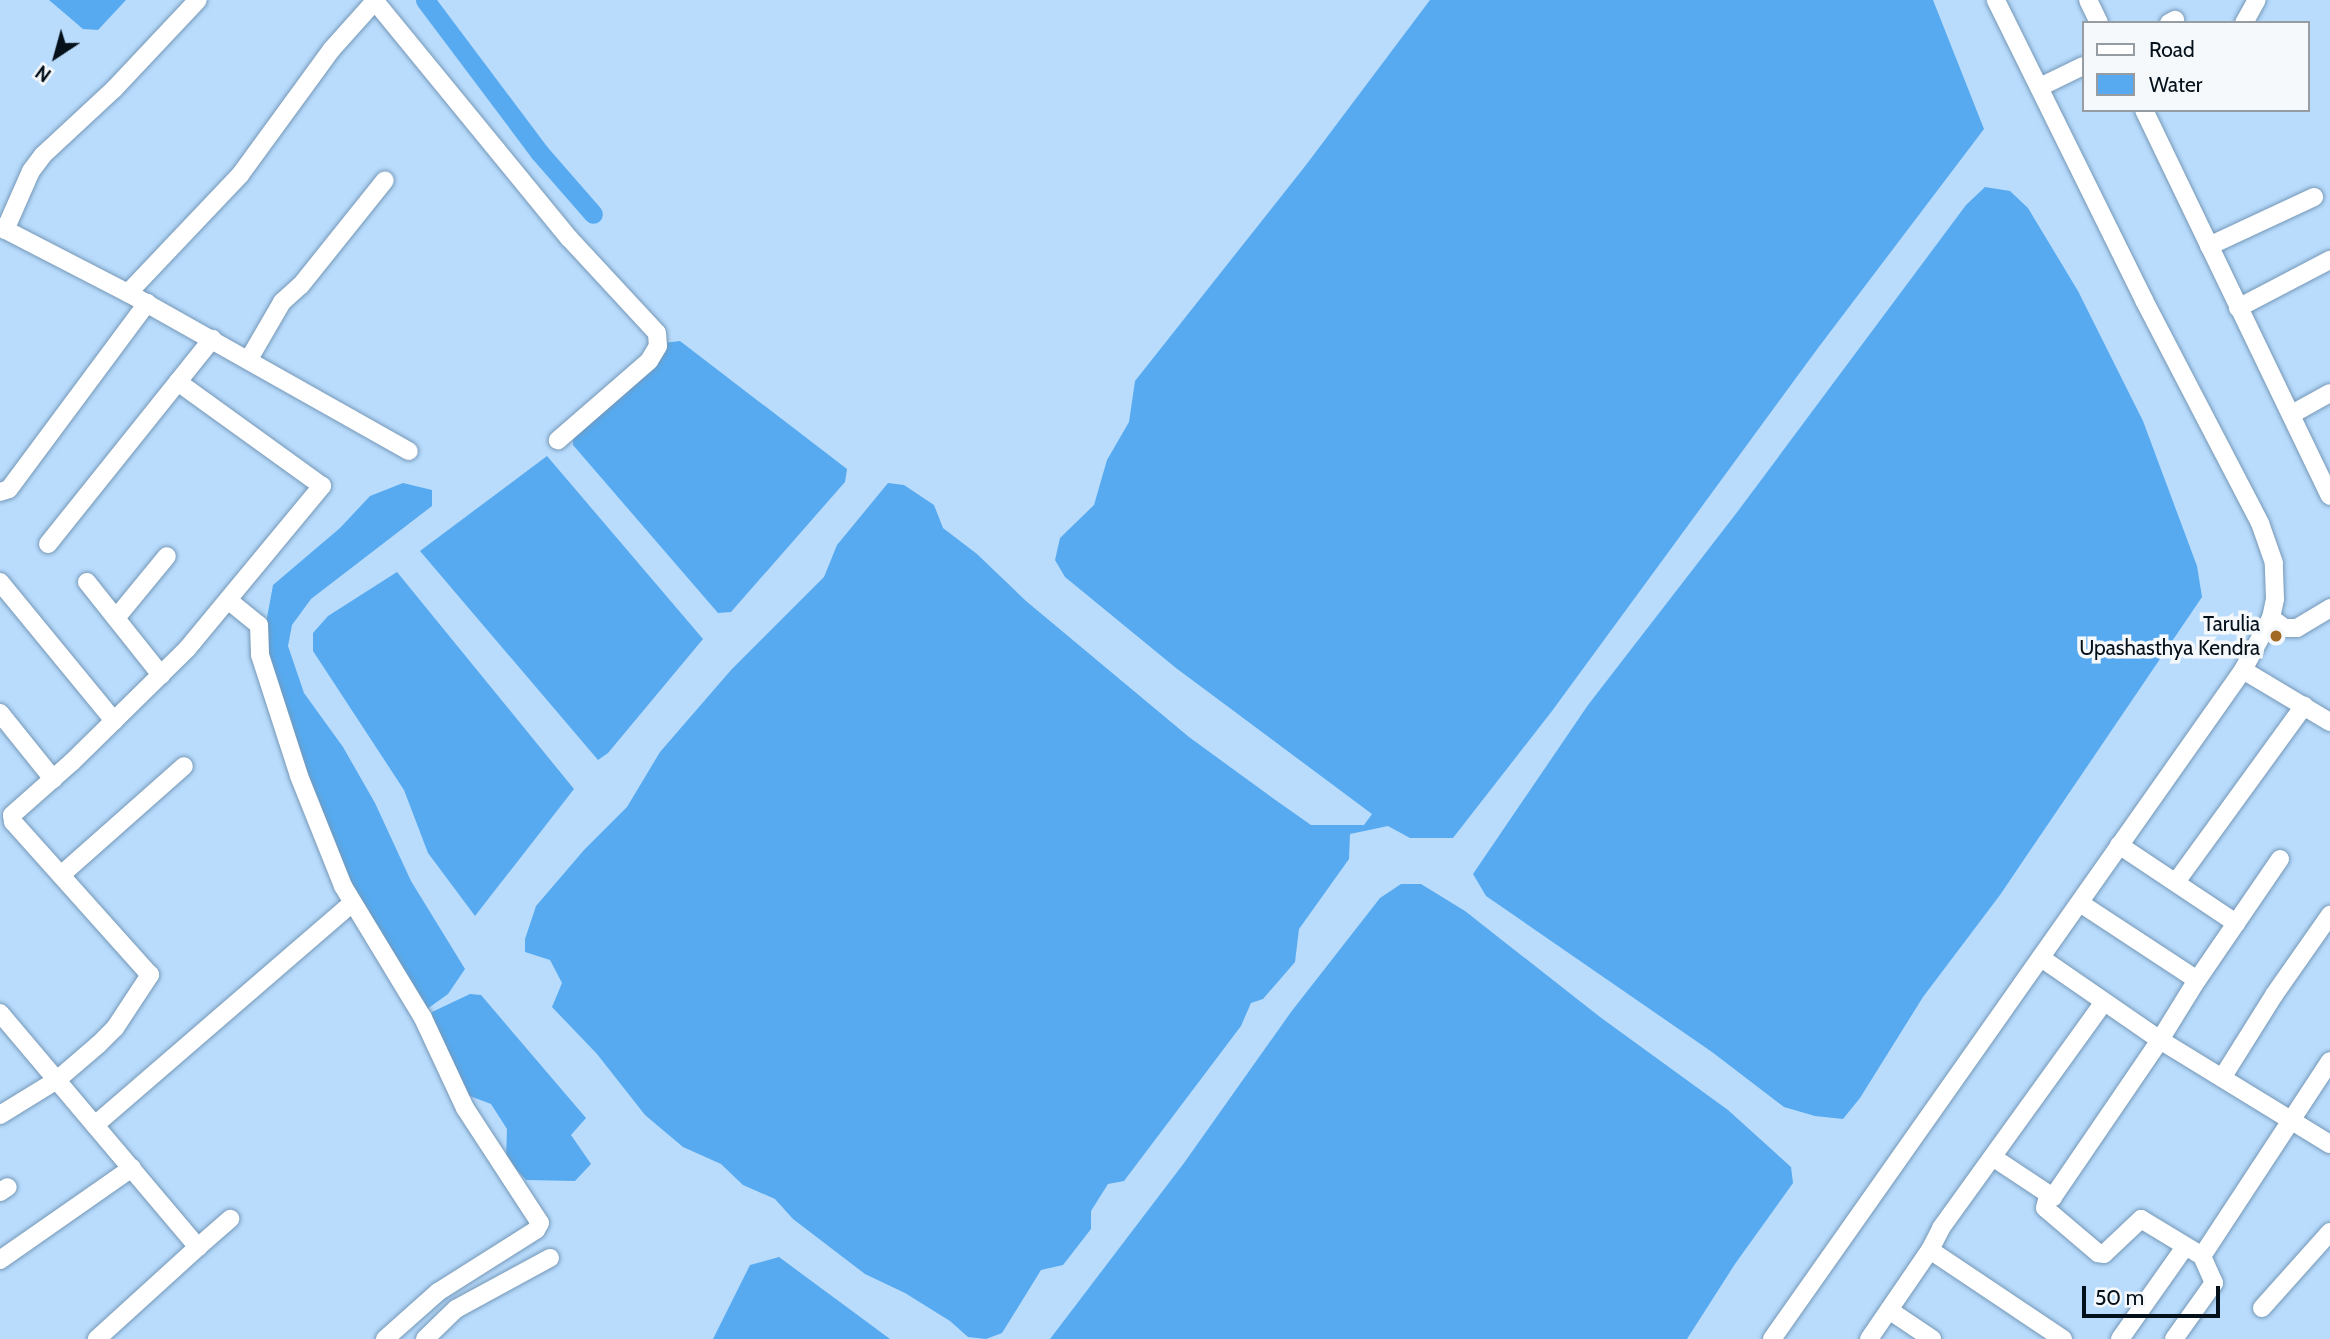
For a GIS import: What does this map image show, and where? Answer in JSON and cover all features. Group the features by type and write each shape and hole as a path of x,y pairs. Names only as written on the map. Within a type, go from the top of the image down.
{"street":[{"path":"198,0 114,89 43,155 31,171 3,228 148,303 409,451"},
{"path":"1776,1337 2243,670 2271,618 2276,581 2274,563 2260,523 2144,300 1996,0"},
{"path":"2088,0 2098,21"},
{"path":"2245,21 2257,0"},
{"path":"128,293 240,175 332,49 375,1 569,238 657,333 658,346 649,360 558,440"},
{"path":"2040,87 2082,66"},
{"path":"2145,112 2238,308 2292,414 2323,463 2330,496"},
{"path":"249,359 282,302 301,285 385,180"},
{"path":"2209,246 2314,197"},
{"path":"2238,308 2330,260"},
{"path":"0,492 9,489 148,303"},
{"path":"48,544 212,339"},
{"path":"0,1115 57,1080 109,1035 150,975 11,818 161,675 228,600 322,486 178,382"},
{"path":"2292,414 2330,393"},
{"path":"116,618 167,556"},
{"path":"0,582 114,721"},
{"path":"87,582 161,675"},
{"path":"228,600 259,625 260,655 299,776 352,903 423,1018 465,1108 540,1223 536,1230 438,1293 384,1339"},
{"path":"2271,618 2291,629 2330,608"},
{"path":"2243,670 2330,722"},
{"path":"2176,882 2304,706"},
{"path":"0,713 53,779"},
{"path":"61,875 184,766"},
{"path":"2119,845 2236,923"},
{"path":"1994,1158 2048,1196 2057,1194 2280,859"},
{"path":"96,1125 352,903"},
{"path":"2080,903 2197,980"},
{"path":"2222,1078 2274,995 2330,915"},
{"path":"2041,958 2160,1040 2330,1144"},
{"path":"1869,1339 1930,1250 1941,1227 1994,1158 2104,1003"},
{"path":"0,1013 198,1247"},
{"path":"2202,1255 2330,1061"},
{"path":"0,1260 132,1168"},
{"path":"2048,1196 2045,1208 2101,1254 2141,1219 2202,1255 2214,1283 2174,1339"},
{"path":"96,1339 230,1219"},
{"path":"2262,1308 2330,1232"},
{"path":"2120,1339 2185,1247"},
{"path":"1930,1250 2063,1339"},
{"path":"425,1339 456,1310 550,1258"},
{"path":"1889,1310 1932,1339"}],"water":[{"path":"49,0 126,0 98,30 83,29"},
{"path":"1430,0 1933,0 1984,129 1818,348 1552,711 1453,838 1410,838 1388,826 1350,834 1349,859 1299,929 1295,962 1263,999 1251,1003 1241,1026 1124,1181 1108,1184 1091,1211 1091,1229 1063,1265 1041,1270 1002,1333 986,1339 968,1337 950,1321 905,1293 865,1274 793,1219 775,1199 743,1185 721,1164 683,1147 645,1115 597,1054 552,1007 562,983 550,960 525,952 525,939 536,906 584,850 627,807 660,752 731,670 824,577 837,545 888,483 904,485 934,505 943,528 977,554 1026,601 1189,737 1274,799 1311,825 1364,825 1372,814 1176,668 1065,577 1055,560 1060,538 1094,505 1107,460 1129,422 1135,381 1306,165"},
{"path":"1985,187 2010,191 2028,208 2078,291 2143,421 2197,566 2202,597 2000,895 1923,997 1860,1098 1843,1119 1815,1116 1784,1107 1712,1052 1486,896 1473,874 1588,705 1738,511 1966,205"},
{"path":"680,341 847,469 845,482 731,612 718,613 573,445 573,434 664,343"},
{"path":"547,456 703,639 608,753 598,760 420,551"},
{"path":"403,483 432,490 432,506 311,599 292,625 288,646 304,693 343,747 375,803 411,881 465,969 448,994 423,1012 338,859 288,731 262,645 273,585 340,528 370,496"},
{"path":"397,572 574,789 475,916 428,853 404,790 313,651 313,633 328,616"},
{"path":"1401,884 1421,884 1465,911 1600,1017 1728,1110 1791,1167 1793,1183 1735,1264 1687,1339 1050,1339 1184,1163 1291,1012 1380,898"},
{"path":"470,994 481,995 586,1118 571,1135 591,1164 575,1181 526,1180 506,1158 507,1129 491,1104 459,1092 428,1024 432,1012"},
{"path":"779,1257 890,1339 713,1339 750,1265"}],"waterway":[{"path":"425,0 539,152 593,214"}],"place":[{"name":"Tarulia Upashasthya Kendra","path":"2276,636"}]}
